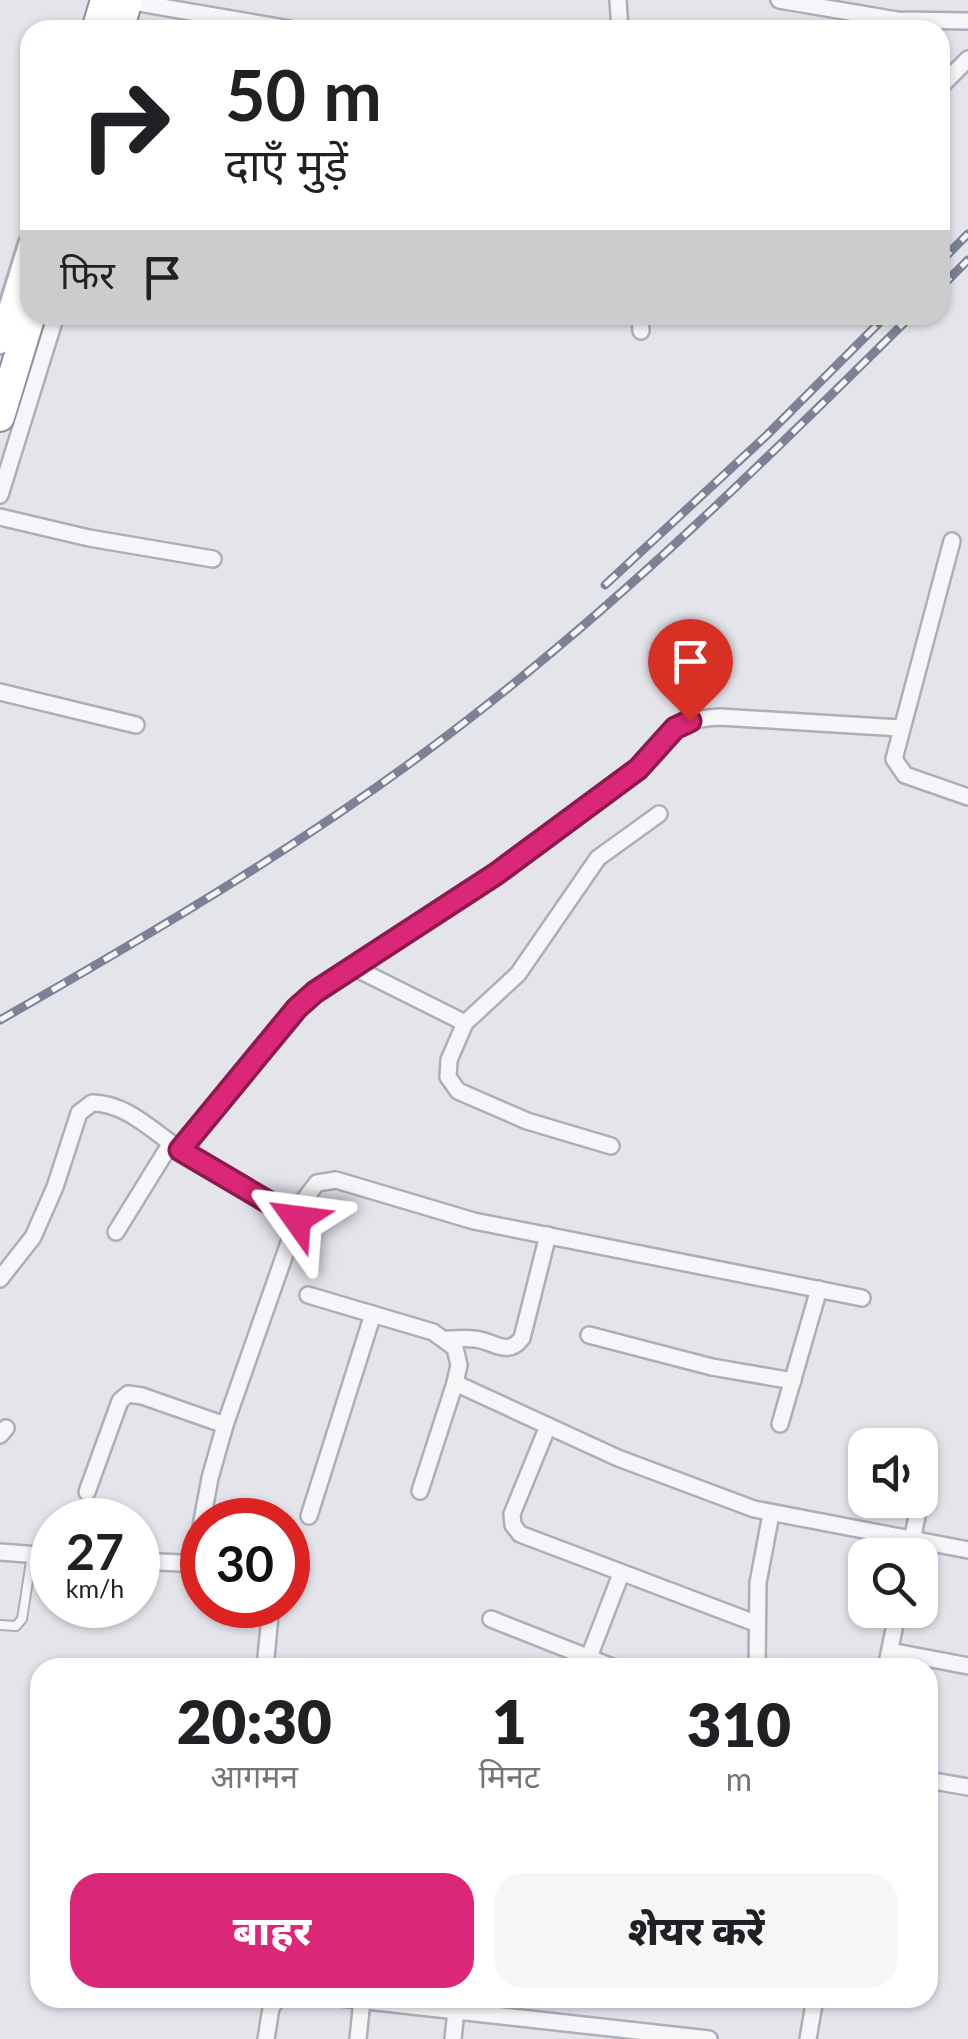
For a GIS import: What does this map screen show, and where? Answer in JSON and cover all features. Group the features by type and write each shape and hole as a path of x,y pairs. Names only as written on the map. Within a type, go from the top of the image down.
{"highway":[{"path":"0,417 28,325"}],"street":[{"path":"127,0 239,20"},
{"path":"779,0 897,20"},
{"path":"950,76 968,58"},
{"path":"0,342 20,277"},
{"path":"0,495 53,325"},
{"path":"0,517 89,538 213,559"},
{"path":"952,541 894,759 899,770 916,780 968,797"},
{"path":"0,692 136,726"},
{"path":"116,1232 175,1146 297,1008 353,967 461,899 559,828 638,769 682,724 720,717 900,728"},
{"path":"611,1146 483,1104 451,1085 449,1060 465,1023 518,974 598,858 659,814"},
{"path":"353,967 465,1023"},
{"path":"0,1279 23,1252 41,1221 84,1106 97,1102 117,1107 297,1219"},
{"path":"207,1498 225,1425 297,1219 308,1191 317,1183 329,1180 474,1221 862,1298"},
{"path":"447,1340 481,1340 507,1348 519,1342 548,1235"},
{"path":"780,1424 819,1290"},
{"path":"308,1295 433,1332 447,1340 459,1358 456,1383 420,1491"},
{"path":"310,1513 373,1314"},
{"path":"589,1334 712,1367 793,1381"},
{"path":"456,1383 618,1458 771,1514 869,1538"},
{"path":"87,1492 120,1401 128,1394 225,1425"},
{"path":"548,1426 512,1514 515,1530 524,1537 755,1622"},
{"path":"757,1658 755,1622 762,1549 771,1514"},
{"path":"938,1549 968,1550"},
{"path":"0,1552 30,1554"},
{"path":"491,1619 589,1657 621,1574"},
{"path":"266,1658 269,1628"},
{"path":"888,1658 894,1628"},
{"path":"938,1663 968,1666"},
{"path":"938,1782 968,1787"},
{"path":"266,2039 271,2008"},
{"path":"358,2039 361,2008"},
{"path":"437,2008 652,2036 709,2039"},
{"path":"808,2039 813,2008"},
{"path":"453,2039 456,2010"}],"lane":[{"path":"0,1625 16,1626 22,1619 30,1567"}],"railway":[{"path":"950,252 968,234"},
{"path":"950,278 968,260"},
{"path":"605,585 767,435 877,325"},
{"path":"0,1020 238,879 410,764 465,722 639,577 902,325"}],"route":[{"path":"297,1219 180,1150 297,1008 315,992 496,874 638,769 675,728 690,721"}]}
